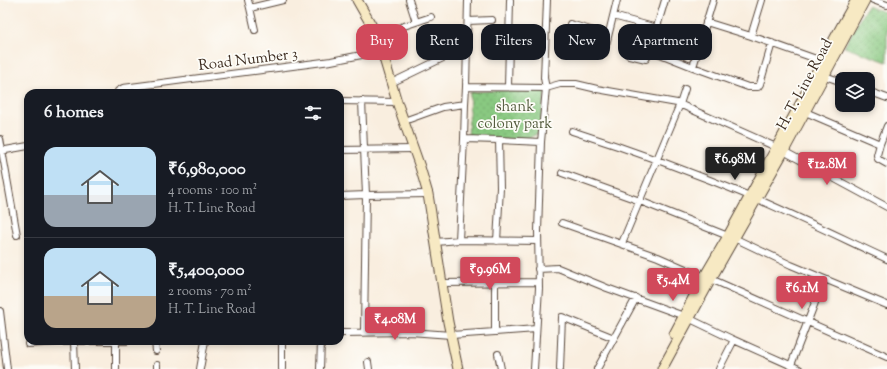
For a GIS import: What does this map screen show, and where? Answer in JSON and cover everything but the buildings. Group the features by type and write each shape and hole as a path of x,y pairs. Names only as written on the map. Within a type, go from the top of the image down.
{"street":[{"path":"248,0 254,30"},
{"path":"250,8 283,0"},
{"path":"357,0 371,24"},
{"path":"409,0 416,22"},
{"path":"459,240 466,87 468,0"},
{"path":"508,87 510,0"},
{"path":"534,369 539,282 538,241 541,142 546,88 544,78 547,0"},
{"path":"610,27 617,0"},
{"path":"658,24 665,0"},
{"path":"693,67 713,0"},
{"path":"751,36 762,0"},
{"name":"H. T. Line Road","path":"802,110 822,61 856,0"},
{"name":"H. T. Line Road","path":"662,369 707,278 802,110 825,76 865,0"},
{"path":"873,0 887,5"},
{"path":"613,16 642,24"},
{"path":"408,25 431,18"},
{"path":"468,21 492,20"},
{"path":"706,22 822,61"},
{"path":"675,60 748,87 758,87 772,43"},
{"name":"Road Number 3","path":"121,89 331,61 356,56"},
{"path":"385,60 428,194 442,283 458,369"},
{"path":"391,83 438,60"},
{"path":"825,76 835,80"},
{"path":"466,87 546,88 560,84 576,84 597,90 680,104 780,149 887,207"},
{"path":"622,243 685,89"},
{"path":"875,94 887,98"},
{"path":"344,100 397,102"},
{"path":"362,101 366,196 364,332"},
{"path":"404,121 443,107 465,104"},
{"path":"802,110 880,144"},
{"path":"887,126 877,155 878,159 887,164"},
{"path":"572,131 620,146 753,198 887,259"},
{"path":"0,139 17,235"},
{"path":"464,139 541,142"},
{"path":"497,241 500,188 499,140"},
{"path":"1,151 24,147"},
{"path":"344,150 414,149"},
{"path":"562,174 640,201 731,237 790,265 887,305"},
{"path":"344,196 428,194"},
{"path":"562,223 658,257 887,357"},
{"path":"436,242 459,240 538,241"},
{"path":"538,269 558,268 687,317 734,340 800,369"},
{"path":"791,365 824,279"},
{"path":"495,282 495,332"},
{"path":"442,283 539,282"},
{"path":"597,369 636,298"},
{"path":"0,311 7,369"},
{"path":"560,369 562,317 614,338"},
{"name":"H. T. Line Road","path":"656,369 687,317"},
{"path":"344,333 410,332 451,335 536,329"},
{"path":"720,369 734,340"},
{"path":"74,345 75,369"},
{"path":"116,345 116,369"},
{"path":"155,345 156,351"},
{"path":"200,369 204,345"},
{"path":"282,345 282,369"},
{"path":"320,345 320,369"},
{"path":"498,354 501,369"},
{"path":"368,362 369,369"}],"green space":[{"path":"867,6 887,13 887,62 844,47"},
{"name":"shank colony park","path":"546,88 539,133 522,141 468,139 470,92"}]}
